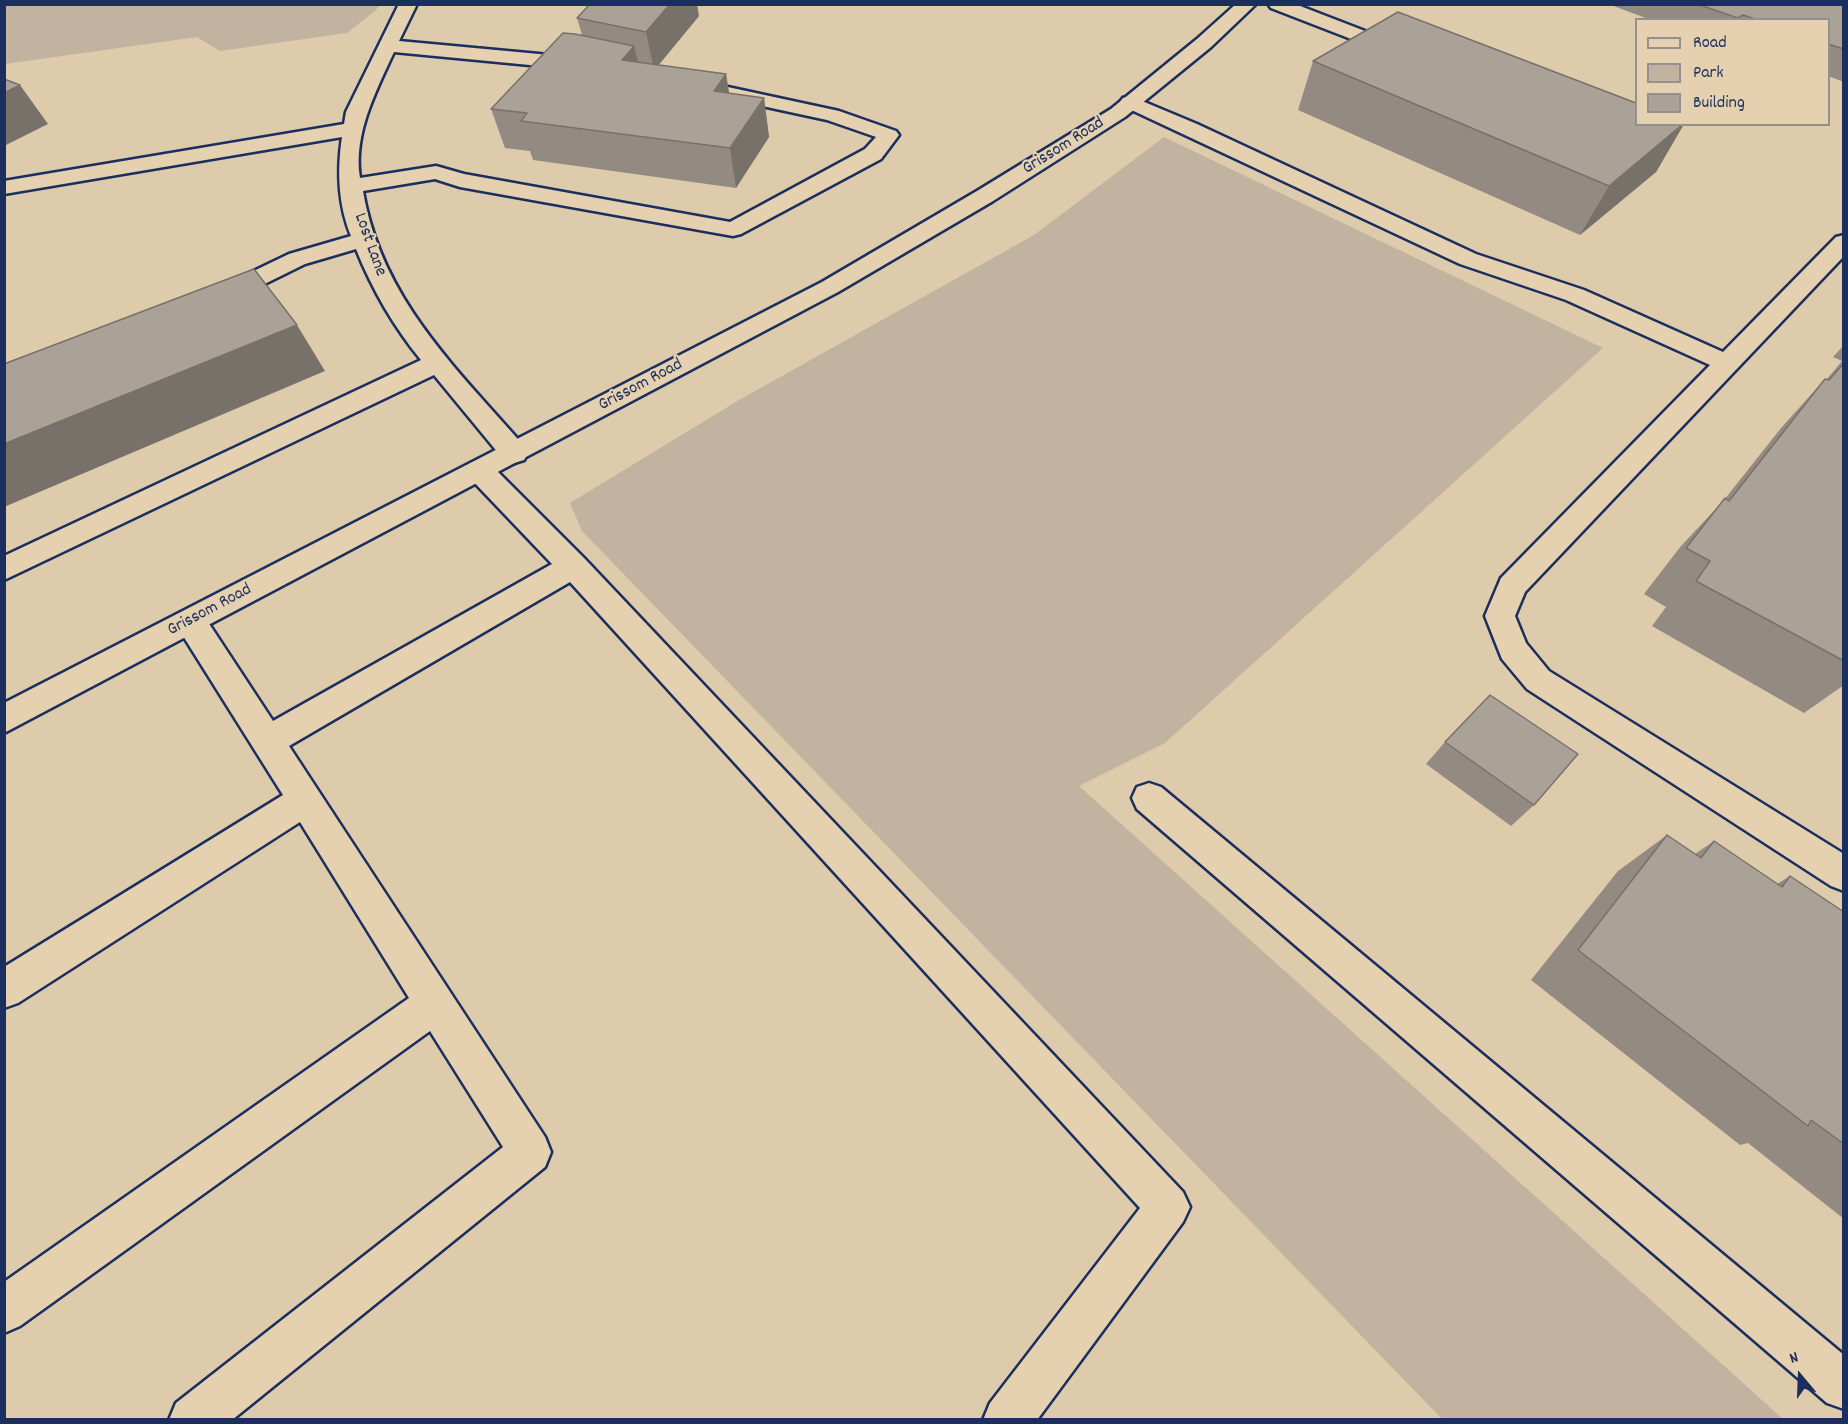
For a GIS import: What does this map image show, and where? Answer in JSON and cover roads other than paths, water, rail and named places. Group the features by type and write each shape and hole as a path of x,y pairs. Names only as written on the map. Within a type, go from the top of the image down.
{"main road":[{"name":"Lost Lane","path":"408,4 356,112 348,168 357,224 379,277 415,336 514,453"},
{"name":"Grissom Road","path":"4,719 830,287 985,196 1118,112 1247,4"},
{"path":"1277,4 1425,61"},
{"path":"387,46 597,66"},
{"path":"351,186 436,172 460,180 733,229 873,154 889,135 832,115 665,80"},
{"path":"1138,96 1205,112 1258,137"},
{"path":"1138,96 1190,128 1468,259 1575,296 1727,363"},
{"path":"4,188 354,129"},
{"path":"200,305 254,282 297,259 364,239"},
{"path":"1844,242 1512,586 1500,616 1513,650 1538,680 1844,874"},
{"path":"1488,244 1575,296"},
{"path":"4,569 437,363"},
{"path":"480,471 573,566 1167,1208 1007,1419"},
{"path":"267,741 573,566"},
{"path":"191,622 530,1152 193,1419"},
{"path":"1149,798 1844,1386"},
{"path":"4,989 305,800"},
{"path":"4,1310 434,1004"}]}
